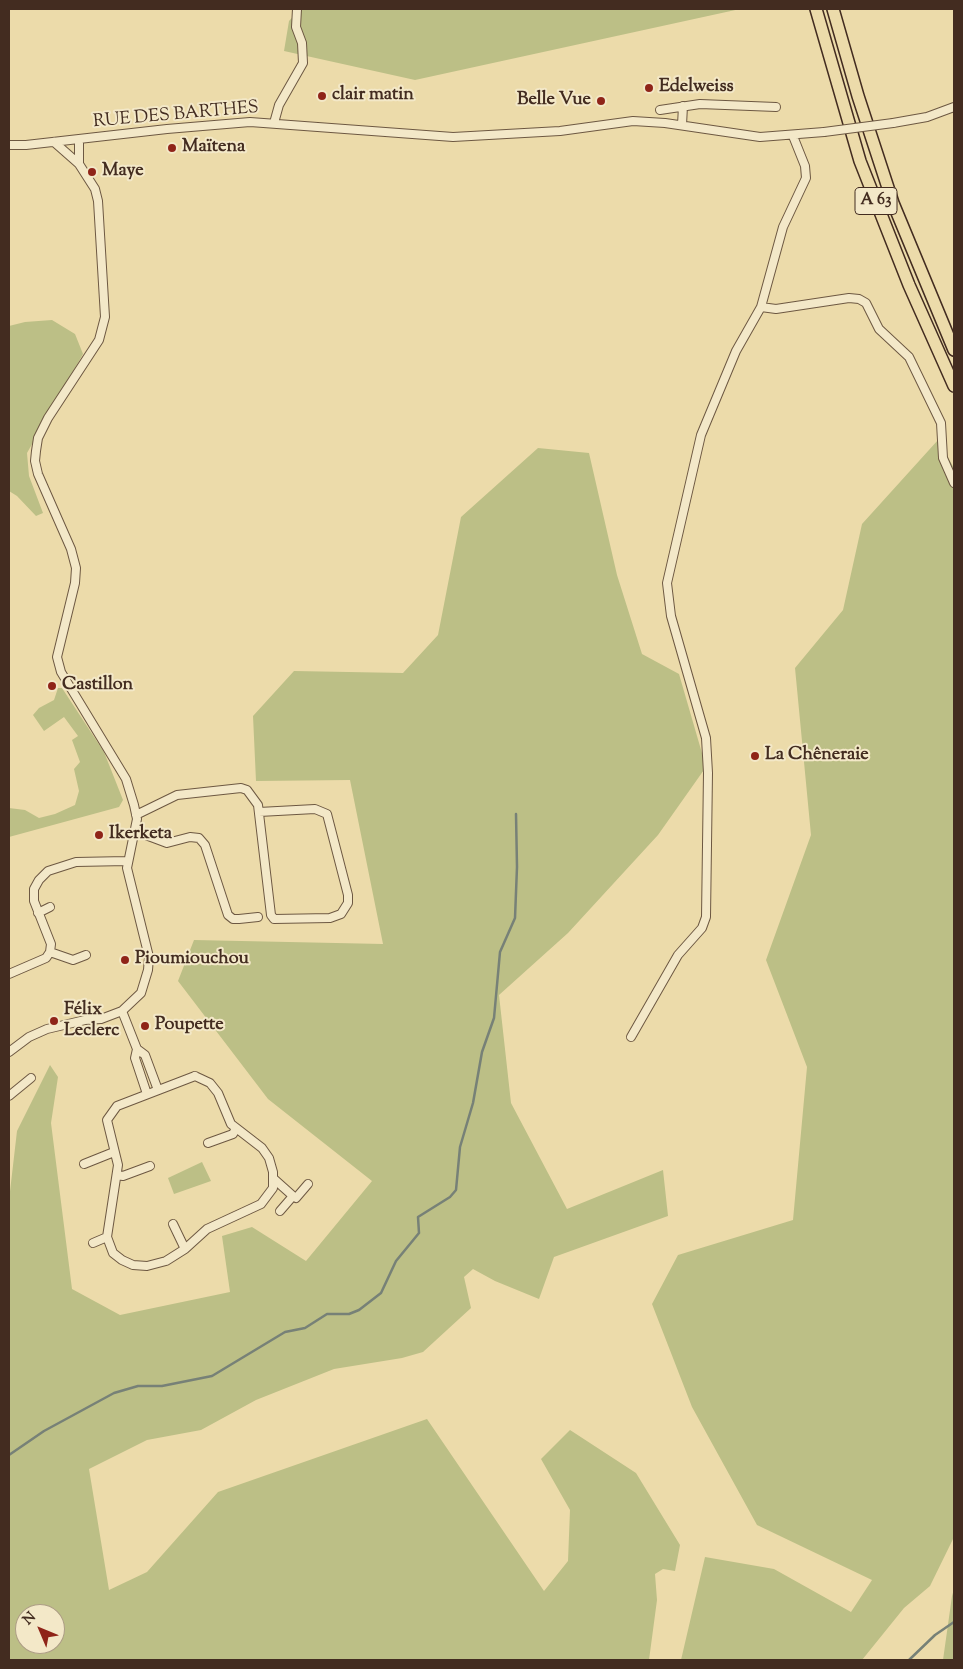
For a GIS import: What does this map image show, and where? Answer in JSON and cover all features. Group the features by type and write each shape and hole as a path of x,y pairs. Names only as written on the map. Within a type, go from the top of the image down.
{"highway":[{"name":"A 63","path":"816,9 860,161 909,285 954,386"},
{"name":"A 63","path":"833,9 858,96 893,202 954,350"}],"street":[{"path":"274,123 279,105 303,64 302,43 296,27 297,9"},
{"path":"660,110 700,104 776,107"},
{"path":"682,126 683,106"},
{"name":"RUE DES BARTHES","path":"9,145 54,142 223,123 274,123 453,137 560,131 633,121 760,137 793,136 927,117 954,107"},
{"path":"631,1037 678,955 702,928 706,917 708,773 706,738 671,616 667,583 701,435 736,351 761,307 783,227 806,178 805,166 793,136"},
{"path":"79,139 79,164"},
{"path":"9,1052 29,1037 48,1028 85,1020 101,1019 122,1012 141,993 148,970 149,957 129,881 128,861 135,831 136,815 126,779 61,672 57,657 75,583 76,568 71,549 44,490 35,461 38,438 48,418 99,340 105,317 98,201 95,190 79,164 54,142"},
{"path":"761,307 776,309 849,298 859,299 866,303 878,329 909,357 941,423 943,458 954,483"},
{"path":"136,815 177,795 241,788 252,794 259,812 271,915 274,919 330,918 341,914 348,902 348,895 327,814 315,808 259,812"},
{"path":"135,831 167,843 190,837 199,838 205,845 228,915 233,919 258,917"},
{"path":"9,974 46,958 50,952 51,944 34,901 34,890 39,880 48,871 76,862 128,861"},
{"path":"38,913 50,907"},
{"path":"50,952 73,960 86,955"},
{"path":"122,1012 137,1049 135,1058 147,1094"},
{"path":"137,1049 145,1054 158,1090"},
{"path":"140,1071 150,1067"},
{"path":"195,1076 210,1083 218,1093 231,1124 262,1148 269,1158 274,1179 273,1188 261,1204 207,1229 185,1249 166,1261 147,1266 133,1265 113,1253 107,1237 118,1165 107,1127 110,1113 117,1106 158,1090 195,1076"},
{"path":"9,1096 31,1078"},
{"path":"208,1143 233,1134 236,1128"},
{"path":"84,1164 114,1152"},
{"path":"117,1175 123,1176 150,1166"},
{"path":"274,1179 296,1198 308,1184"},
{"path":"280,1212 293,1196"},
{"path":"172,1224 185,1249"},
{"path":"93,1242 107,1237"}],"green space":[{"path":"300,9 740,9 415,80 284,51 289,21"},
{"path":"52,320 75,334 83,354 27,453 29,476 43,513 36,516 17,496 9,491 9,326 25,322"},
{"path":"938,440 954,468 954,1537 930,1586 904,1608 862,1660 681,1660 705,1557 774,1569 851,1612 872,1580 757,1525 692,1407 652,1304 678,1255 793,1220 807,1067 766,960 811,835 795,668 843,610 862,524"},
{"path":"538,448 589,453 617,575 642,654 679,674 706,767 658,835 568,933 499,995 511,1103 567,1209 663,1170 668,1216 554,1257 539,1299 495,1281 473,1269 464,1277 471,1308 423,1352 402,1358 334,1369 256,1400 201,1430 147,1440 89,1469 109,1590 147,1572 218,1492 427,1419 544,1591 568,1561 570,1510 541,1459 570,1430 636,1473 680,1545 675,1571 663,1569 655,1574 657,1600 649,1660 9,1660 9,1200 17,1131 50,1065 58,1077 51,1123 72,1289 120,1315 230,1292 222,1236 252,1227 306,1261 372,1181 268,1099 178,981 194,940 383,944 350,780 256,781 253,716 294,671 403,673 438,635 461,517"},
{"path":"58,688 62,688 104,752 123,800 119,807 9,837 9,808 25,810 39,818 55,814 75,805 79,791 74,769 80,762 72,740 78,736 64,717 44,731 33,715 39,708 54,700"},
{"path":"202,1162 211,1181 174,1194 168,1178"},
{"path":"954,1589 954,1660 943,1660 952,1596"}],"waterway":[{"path":"9,1455 44,1431 114,1393 138,1386 162,1386 212,1376 285,1332 305,1328 327,1314 349,1314 359,1310 381,1293 396,1261 419,1233 418,1217 450,1197 456,1190 460,1147 473,1103 482,1052 494,1018 500,952 515,918 517,867 516,814"},
{"path":"909,1660 935,1635 954,1622"}],"place":[{"name":"Edelweiss","path":"649,88"},
{"name":"clair matin","path":"322,96"},
{"name":"Belle Vue","path":"601,101"},
{"name":"Maïtena","path":"172,148"},
{"name":"Maye","path":"92,172"},
{"name":"Castillon","path":"52,686"},
{"name":"La Chêneraie","path":"755,756"},
{"name":"Ikerketa","path":"99,835"},
{"name":"Pioumiouchou","path":"125,960"},
{"name":"Félix Leclerc","path":"54,1021"},
{"name":"Poupette","path":"145,1026"}]}
